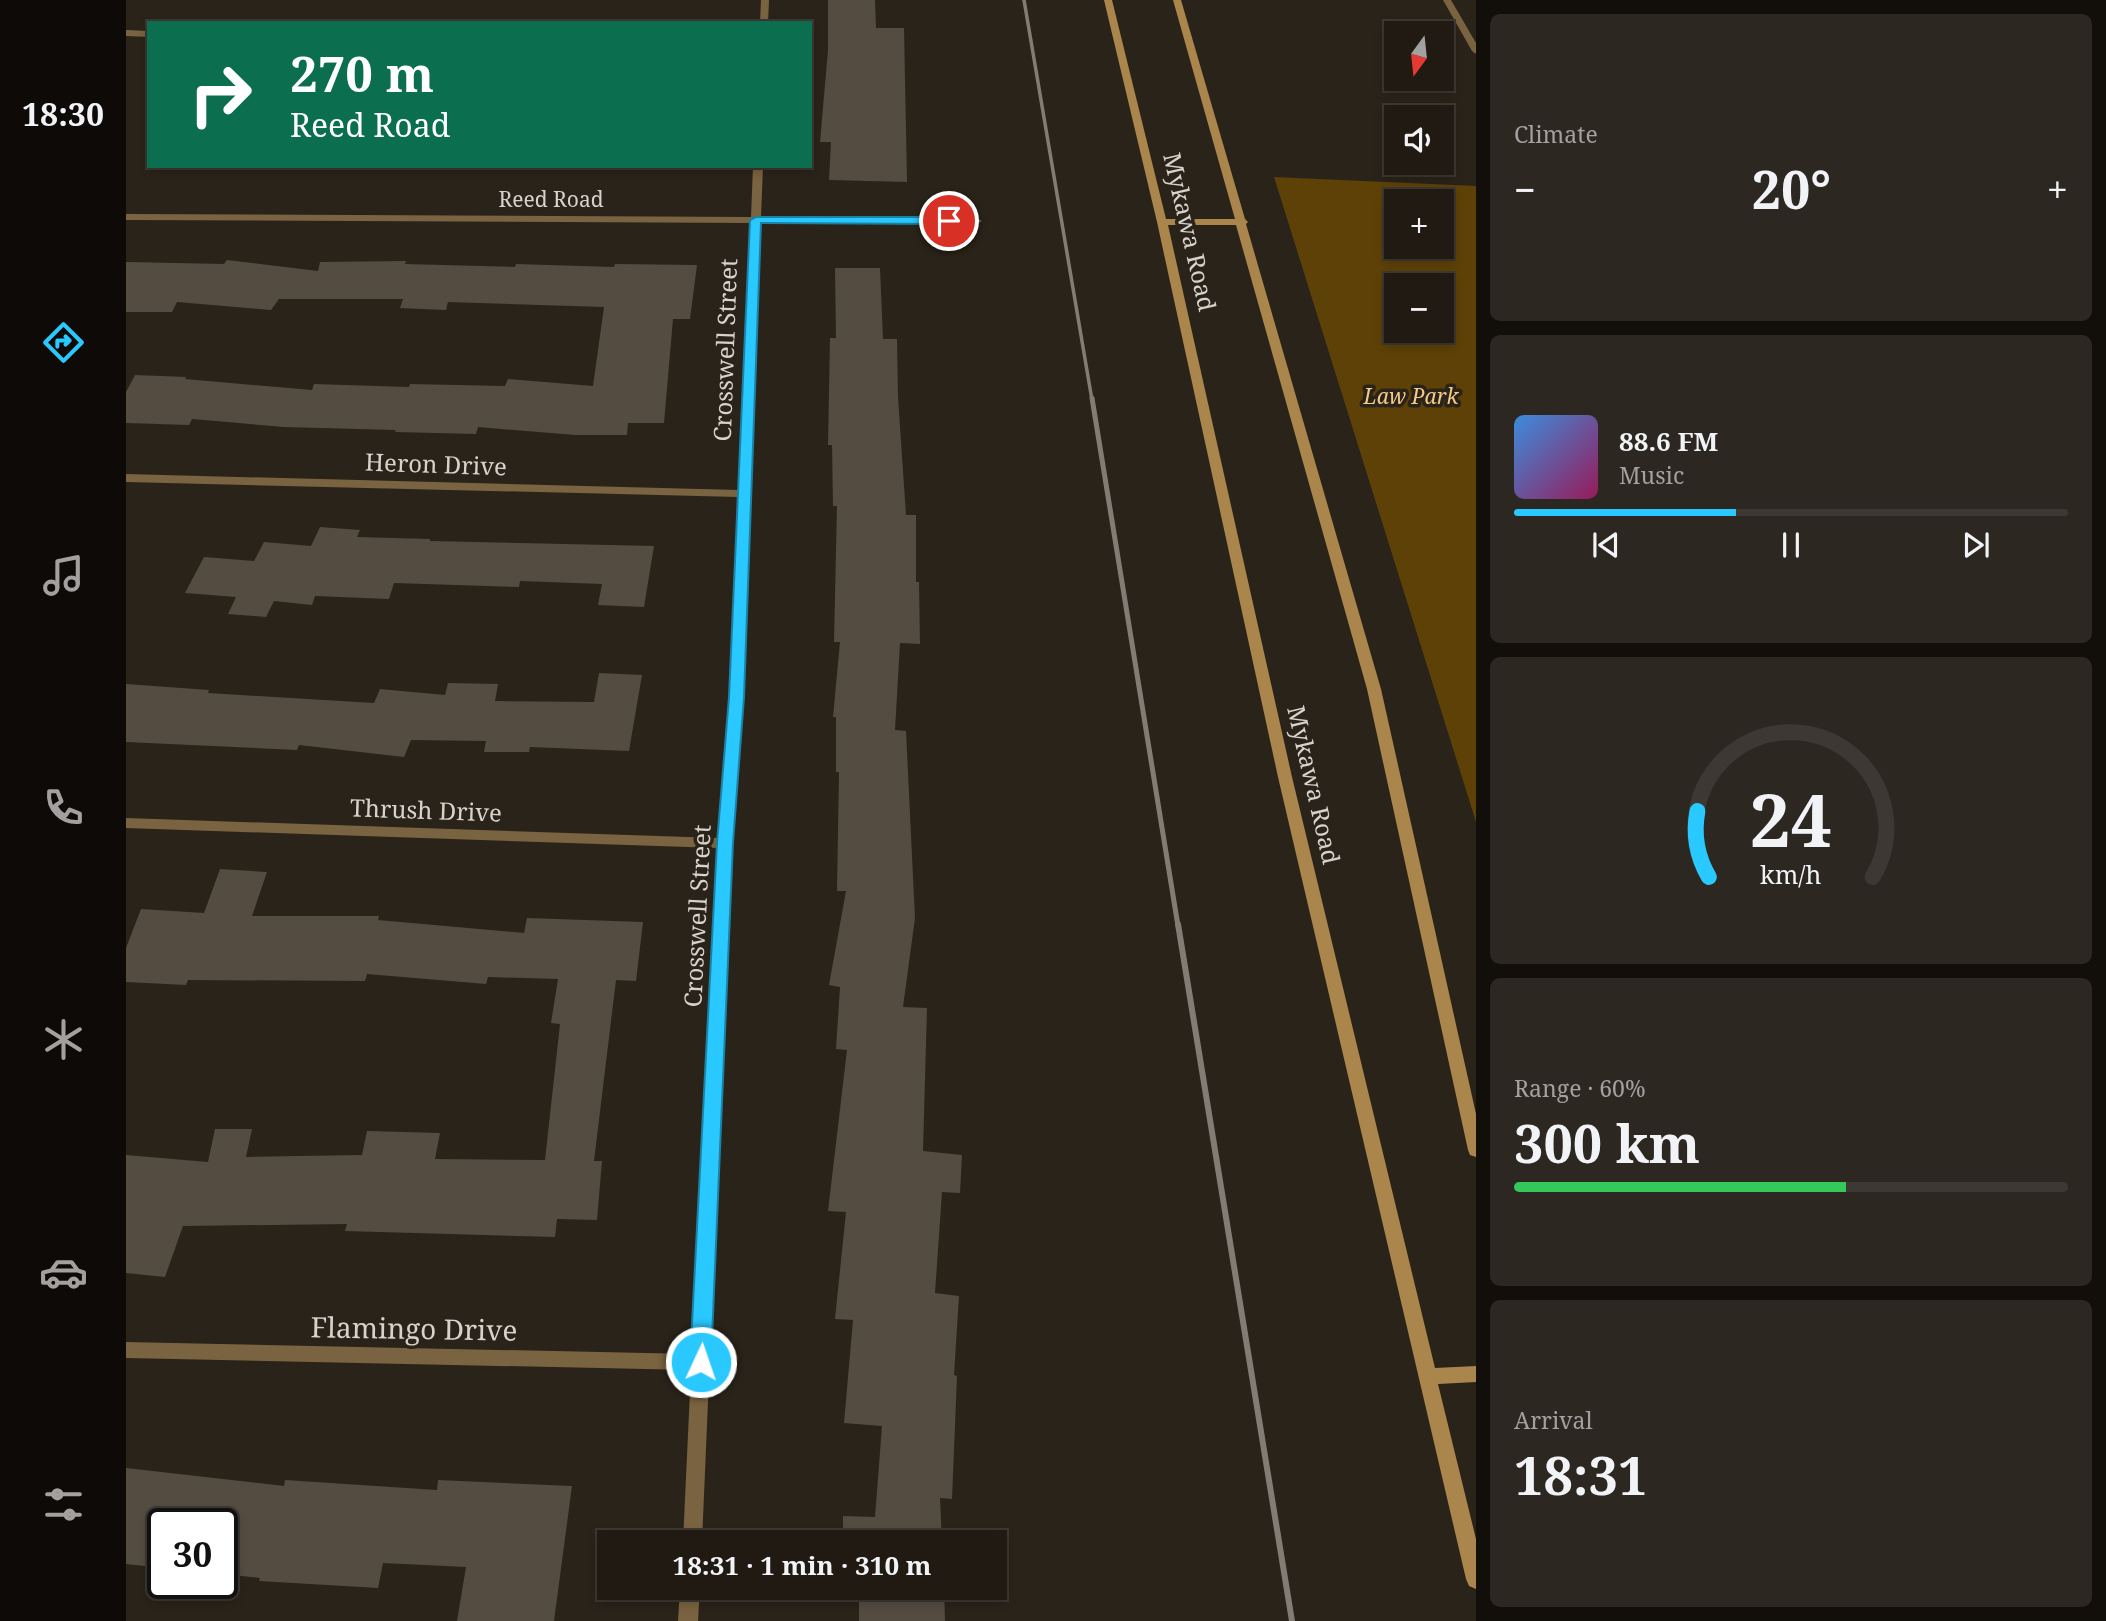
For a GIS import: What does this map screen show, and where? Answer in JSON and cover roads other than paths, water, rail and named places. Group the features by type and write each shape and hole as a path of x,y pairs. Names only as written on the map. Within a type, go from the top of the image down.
{"main road":[{"name":"Mykawa Road","path":"1108,0 1162,222 1285,777 1476,1579"},
{"name":"Mykawa Road","path":"1177,0 1374,689 1476,1150"},
{"path":"1162,222 1242,222"},
{"path":"1427,1376 1476,1374"}],"street":[{"path":"764,21 765,0"},
{"path":"1447,0 1476,51"},
{"path":"126,33 147,34"},
{"name":"Crosswell Street","path":"693,1530 725,843 736,697 758,168"},
{"name":"Reed Road","path":"126,217 977,221"},
{"name":"Heron Drive","path":"126,478 744,494"},
{"name":"Thrush Drive","path":"126,823 725,843"},
{"name":"Flamingo Drive","path":"126,1350 701,1362"},
{"path":"688,1621 689,1600"}],"railway":[{"path":"1024,0 1092,400"},
{"path":"1092,398 1178,926"},
{"path":"1178,924 1292,1621"}],"park label":[{"name":"Law Park","path":"1411,397"}]}
